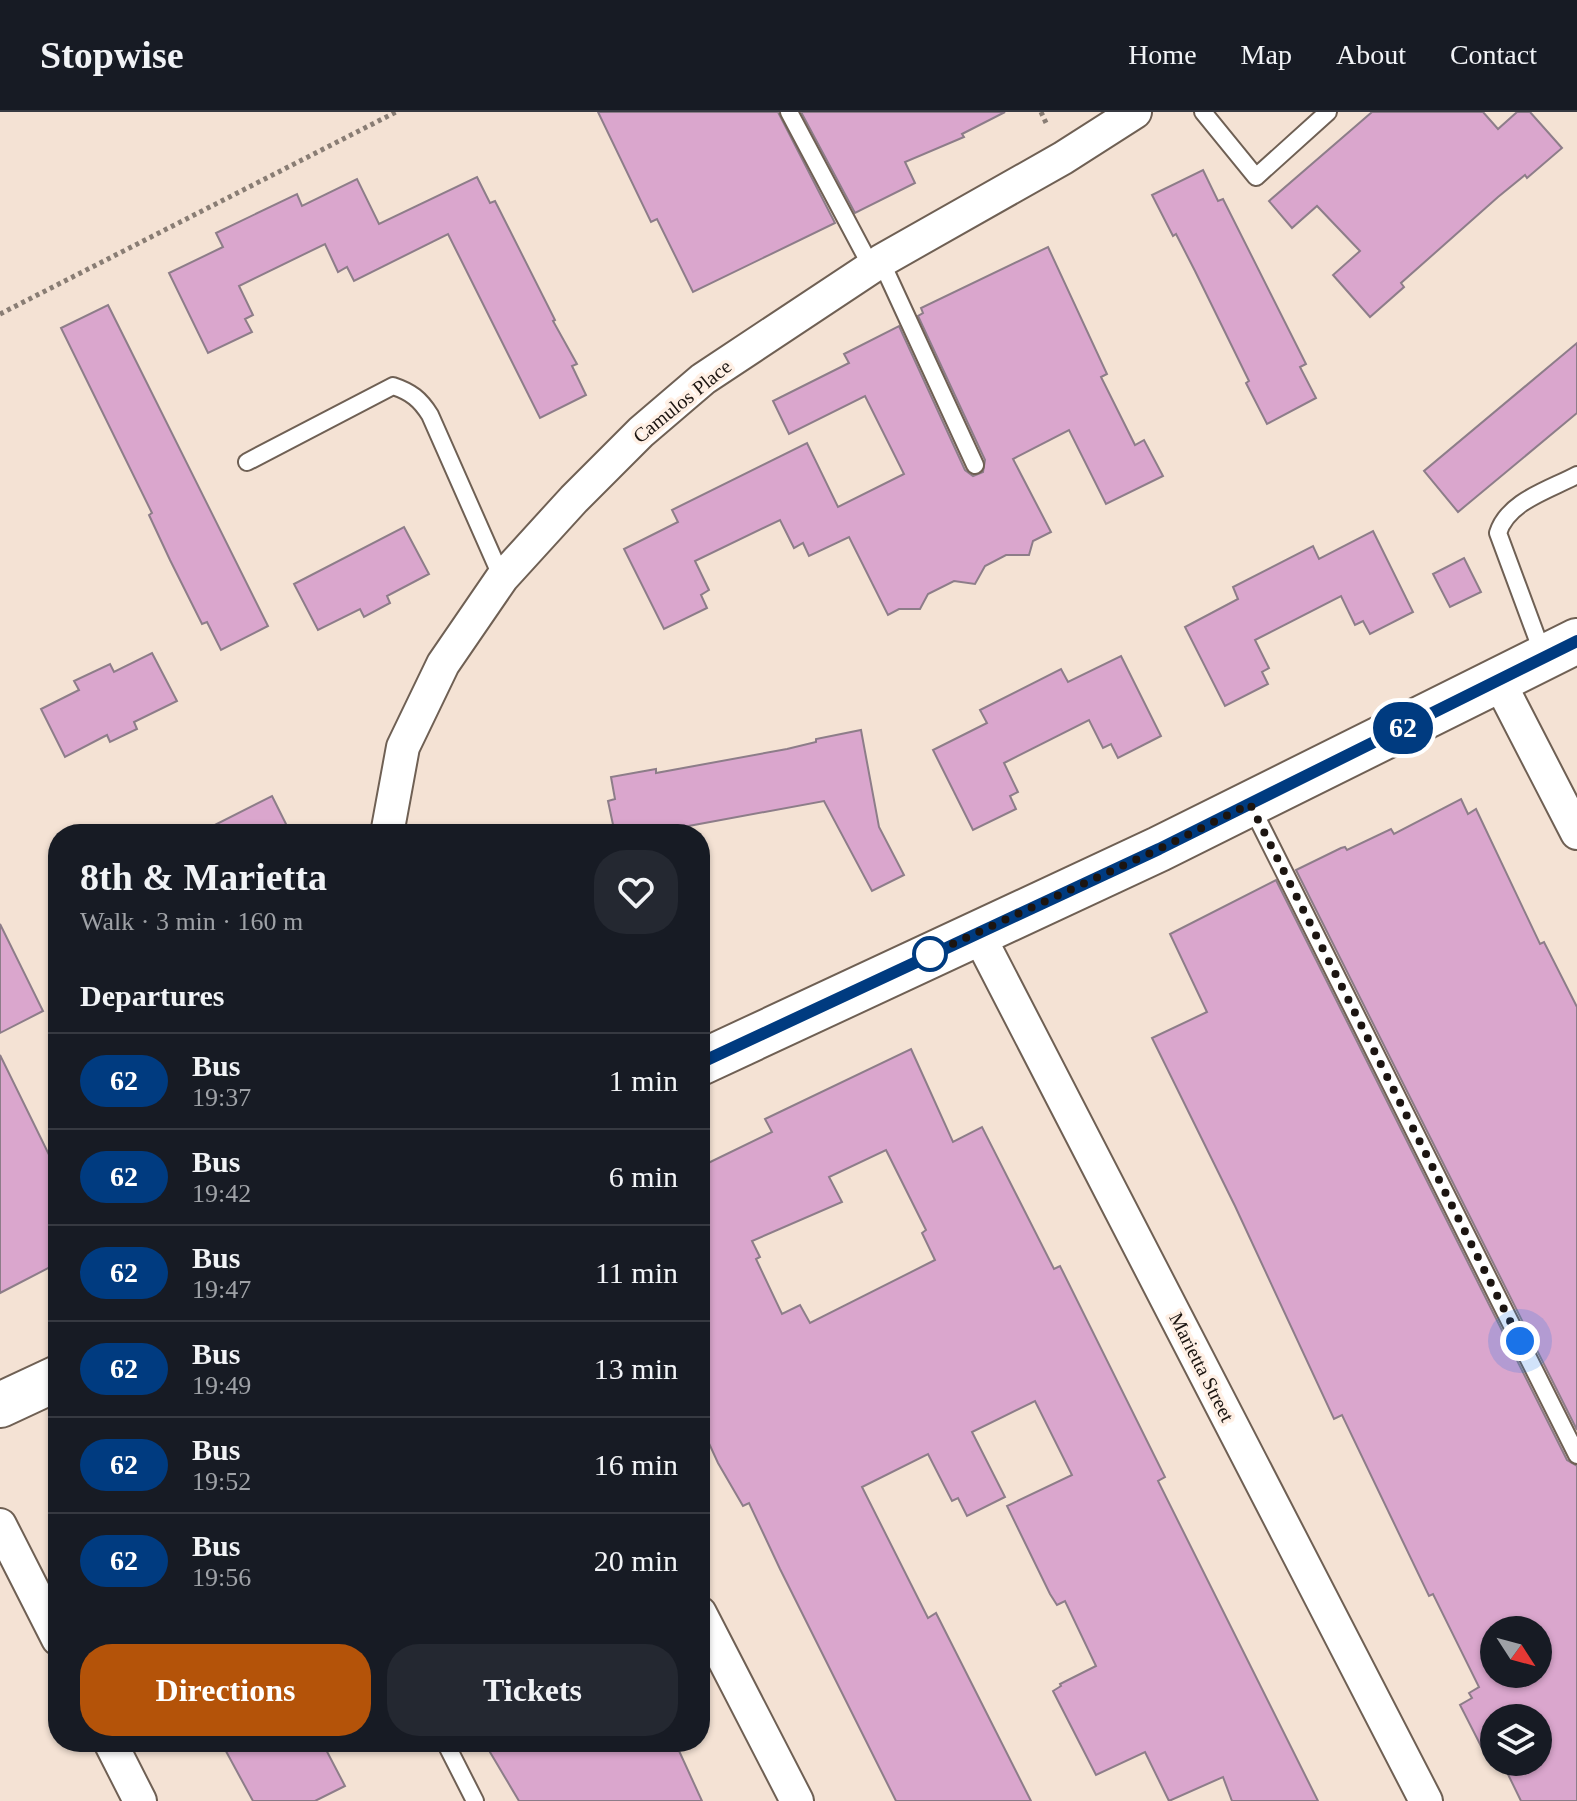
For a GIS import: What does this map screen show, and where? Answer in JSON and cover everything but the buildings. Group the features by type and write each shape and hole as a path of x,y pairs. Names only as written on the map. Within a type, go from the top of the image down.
{"main road":[{"path":"710,1058 1159,849 1561,649"},
{"path":"0,1405 48,1383"}],"street":[{"name":"Camulos Place","path":"389,824 403,747 443,664 502,578 641,432 703,379 877,264 1063,158 1135,112"},
{"path":"1498,680 1577,833"},
{"name":"Marietta Street","path":"977,932 1426,1801"},
{"path":"0,1525 48,1619"},
{"path":"710,1632 797,1801"},
{"path":"115,1752 140,1801"}],"lane":[{"path":"789,112 877,264 975,465"},
{"path":"1203,112 1256,177 1328,112"},
{"path":"247,462 393,386 409,391 421,401 430,415 502,578"},
{"path":"1561,649 1498,533 1503,518 1514,508 1577,475"},
{"path":"1250,804 1577,1455"},
{"path":"450,1752 475,1801"}],"path":[{"path":"0,314 396,112"}],"bus line":[{"name":"62","path":"710,1058 1159,849 1577,641"}],"route":[{"path":"930,954 922,958 1250,804 1520,1341"}]}
